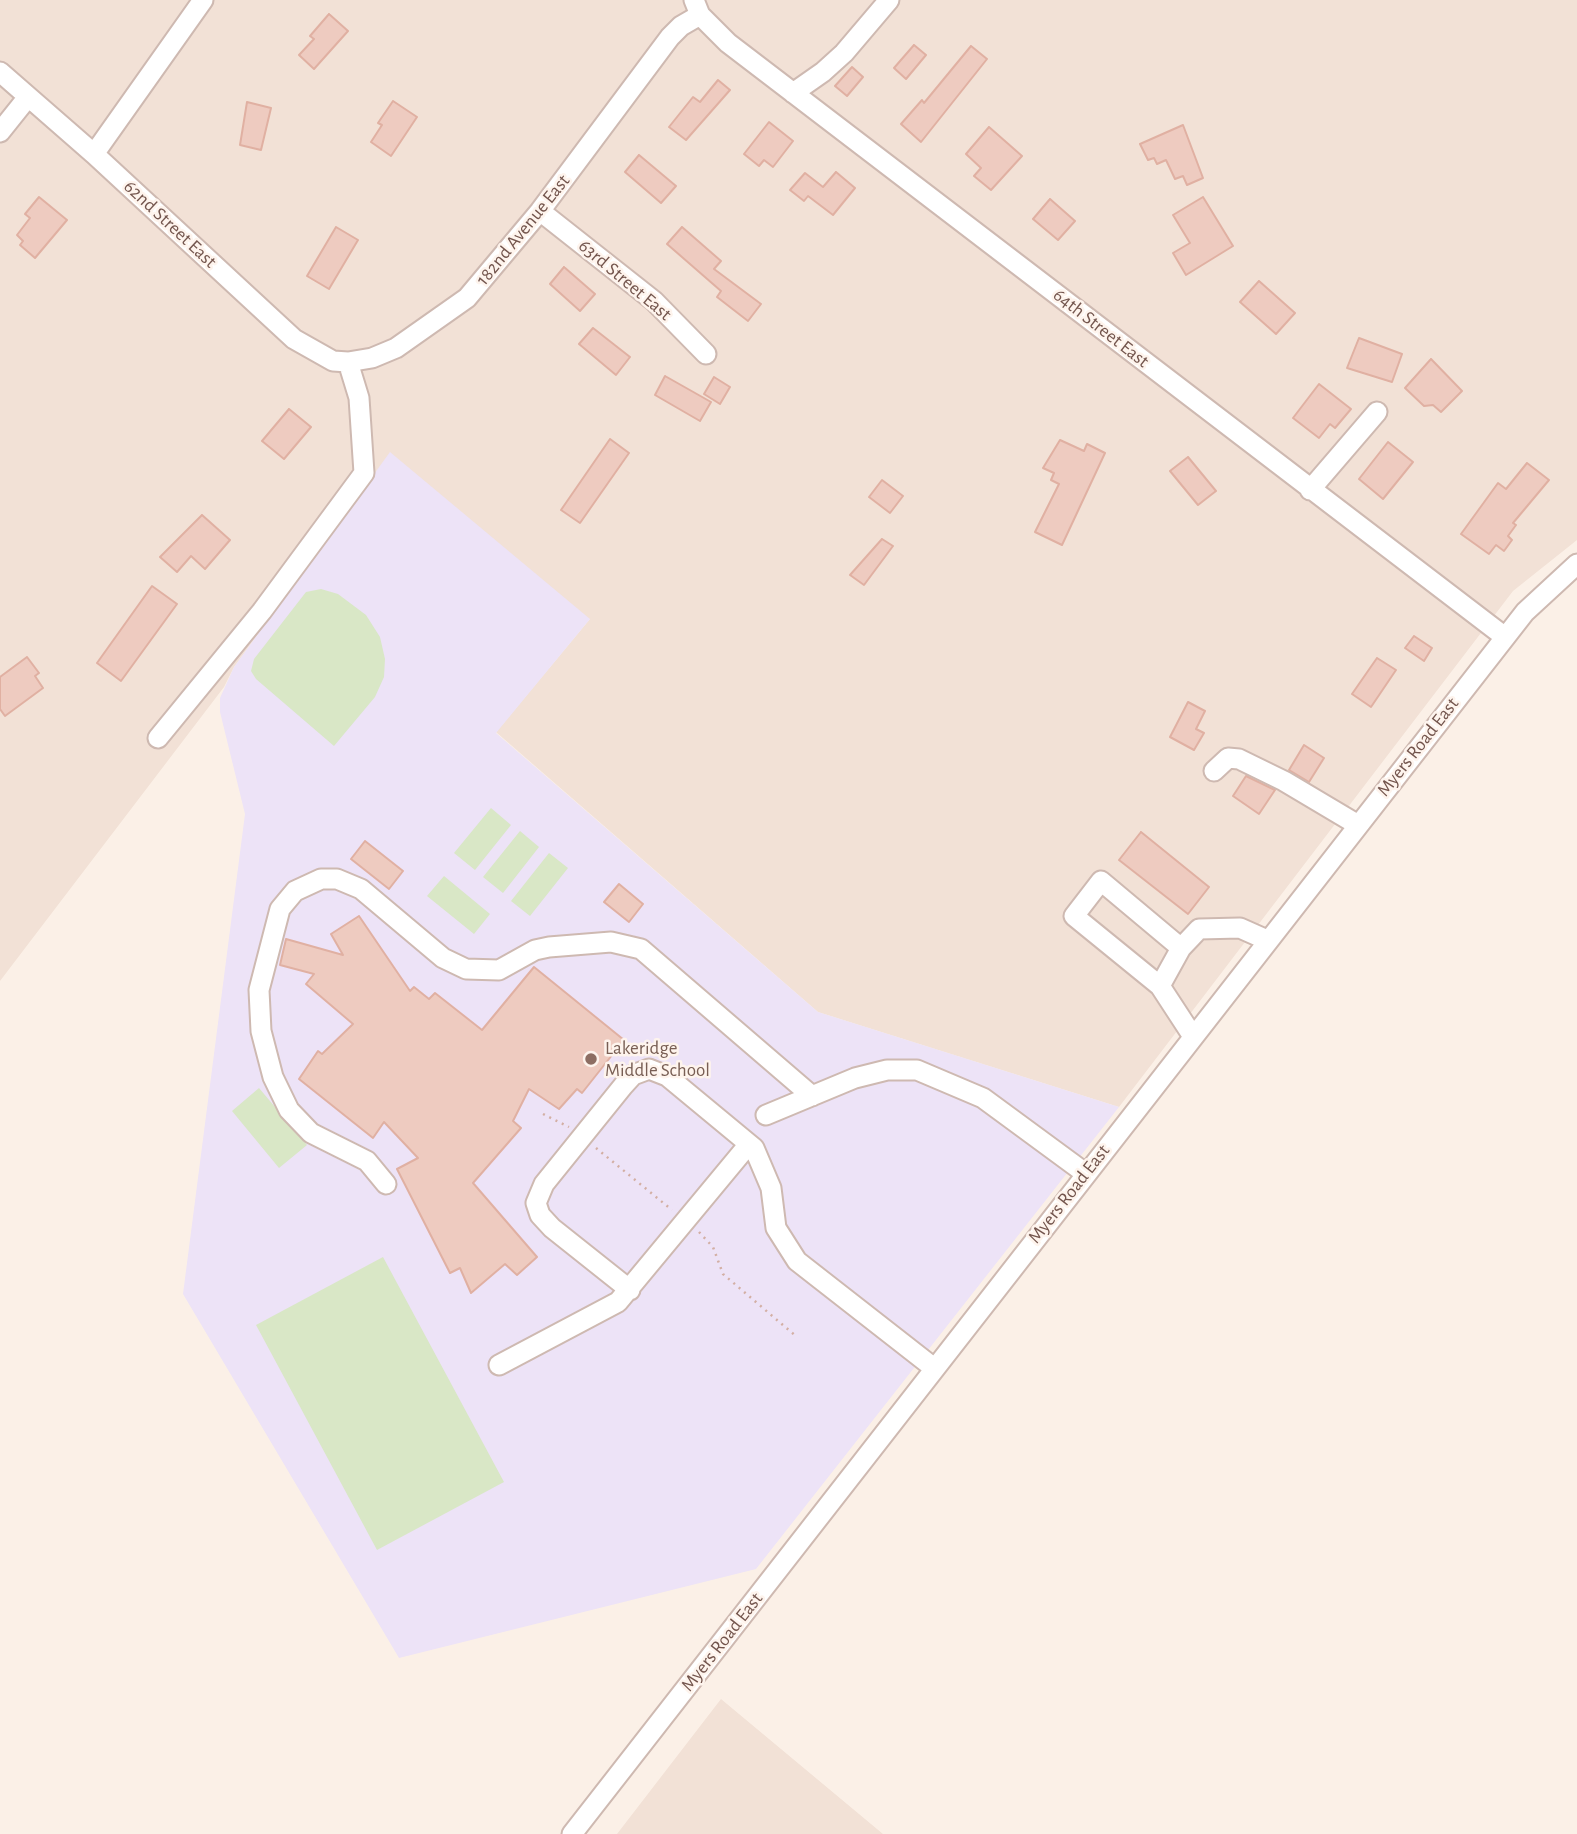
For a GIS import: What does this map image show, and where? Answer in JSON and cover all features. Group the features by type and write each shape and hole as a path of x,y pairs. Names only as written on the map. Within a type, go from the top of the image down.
{"street":[{"path":"94,154 203,0"},
{"path":"793,93 837,59 889,0"},
{"name":"64th Street East","path":"697,8 728,43 890,169 985,236 1310,490 1425,573 1505,637"},
{"name":"182nd Avenue East","path":"348,362 372,358 396,348 434,324 467,298 495,269 670,37 697,8"},
{"name":"62nd Street East","path":"0,72 94,154 294,339 333,360 348,362"},
{"path":"0,114 24,93"},
{"path":"0,132 24,93"},
{"name":"63rd Street East","path":"540,211 654,301 706,354"},
{"path":"158,738 262,611 364,473 359,398 348,362"},
{"path":"1310,490 1377,412"},
{"name":"Myers Road East","path":"580,1832 1192,1035 1525,612 1577,564"},
{"path":"1214,771 1228,758 1238,759 1284,781 1358,825"},
{"path":"386,1184 367,1161 311,1133 289,1110 273,1077 261,1031 259,990 280,909 295,891 321,879 350,882 443,958 466,969 499,970 535,950 549,947 611,942 640,949 812,1096"},
{"path":"1181,948 1101,881 1074,916 1160,986 1192,1035"},
{"path":"1160,986 1181,948 1199,929 1240,928 1267,940"},
{"path":"630,1290 552,1228 540,1215 536,1203 544,1184 623,1086 645,1070 662,1073 749,1144 764,1166 771,1188 776,1228 797,1261 934,1368"},
{"path":"766,1115 855,1078 887,1070 917,1070 983,1098 1085,1173"},
{"path":"499,1366 618,1302 749,1144"}],"shaded area":[{"path":"0,0 1577,0 1577,540 1513,591 1119,1107 818,1012 496,732 590,619 298,580 234,667 224,687 0,981"},
{"name":"Lakeridge Middle School","path":"390,452 590,619 496,733 818,1012 1119,1107 756,1569 399,1658 183,1294 245,814 220,712 220,698 234,667"},
{"path":"721,1699 883,1834 617,1834"}],"green space":[{"path":"321,589 338,594 366,615 380,637 385,659 384,677 375,697 334,746 256,679 251,671 254,659 306,592"},
{"path":"491,808 511,825 475,870 454,853"},
{"path":"520,831 539,847 503,893 483,877"},
{"path":"549,853 568,868 530,916 511,901"},
{"path":"444,876 490,914 474,934 427,896"},
{"path":"259,1088 307,1145 279,1168 232,1111"},
{"path":"383,1257 504,1482 377,1550 256,1325"}],"building":[{"path":"329,14 348,31 314,69 299,55 314,39 310,36"},
{"path":"914,45 926,55 906,79 894,68"},
{"path":"971,46 987,59 921,142 901,124 922,100 924,103"},
{"path":"852,67 863,77 847,96 835,86"},
{"path":"718,80 730,90 686,140 669,127 693,97 700,102"},
{"path":"393,101 417,117 391,156 371,142 382,125 378,123"},
{"path":"247,102 271,108 261,150 240,145"},
{"path":"769,122 793,141 773,167 764,160 759,166 744,154"},
{"path":"1183,125 1203,178 1187,185 1183,176 1175,179 1166,160 1157,164 1154,158 1148,160 1140,144"},
{"path":"989,127 1022,156 991,190 974,176 981,168 966,154"},
{"path":"639,155 676,186 661,203 625,172"},
{"path":"836,172 855,188 833,215 808,196 804,201 790,190 805,173 823,187"},
{"path":"39,197 67,220 35,258 20,245 23,241 17,235 30,218 25,214"},
{"path":"1203,197 1233,246 1186,275 1173,253 1190,243 1173,215"},
{"path":"1050,199 1075,221 1058,240 1033,219"},
{"path":"336,227 358,240 329,289 307,276"},
{"path":"682,227 721,261 714,269 761,304 748,321 717,297 721,291 667,244"},
{"path":"564,267 595,294 580,311 550,284"},
{"path":"1259,281 1295,313 1276,334 1240,302"},
{"path":"593,328 630,357 616,375 579,344"},
{"path":"1359,338 1402,354 1392,382 1347,368"},
{"path":"1431,359 1462,391 1441,412 1433,405 1424,406 1405,388"},
{"path":"665,376 711,402 700,421 655,395"},
{"path":"714,377 730,387 720,404 704,394"},
{"path":"1319,384 1351,409 1335,428 1330,424 1319,438 1293,418"},
{"path":"289,409 311,427 284,459 262,441"},
{"path":"610,439 629,453 580,523 561,510"},
{"path":"1060,440 1084,451 1087,444 1105,453 1062,545 1035,532 1059,484 1051,480 1054,473 1043,468"},
{"path":"1388,442 1413,462 1383,499 1359,479"},
{"path":"1188,457 1216,491 1198,505 1170,471"},
{"path":"1527,463 1549,480 1513,523 1516,525 1508,536 1512,540 1504,551 1496,545 1489,554 1461,534 1498,483 1506,489"},
{"path":"882,480 903,496 890,513 869,497"},
{"path":"202,515 230,540 205,569 191,556 177,572 160,557"},
{"path":"882,539 893,546 864,585 850,575"},
{"path":"152,586 177,604 121,681 97,663"},
{"path":"1414,636 1432,648 1424,661 1405,648"},
{"path":"27,657 39,673 35,676 43,688 5,716 0,709 0,677"},
{"path":"1377,658 1396,670 1371,707 1352,694"},
{"path":"1188,702 1205,711 1196,729 1204,733 1194,750 1170,737"},
{"path":"1304,745 1324,758 1309,782 1289,770"},
{"path":"1246,776 1275,790 1259,814 1233,796"},
{"path":"1141,832 1209,887 1188,914 1119,860"},
{"path":"365,841 403,871 389,889 351,859"},
{"path":"619,884 643,904 629,922 604,902"},
{"path":"359,916 410,991 414,987 429,999 435,993 482,1030 534,967 624,1040 582,1093 577,1089 559,1109 529,1089 513,1121 521,1128 473,1183 537,1257 517,1275 505,1264 471,1293 460,1268 450,1273 397,1169 418,1158 384,1122 373,1138 299,1079 318,1051 322,1054 353,1024 306,984 314,974 280,965 286,939 343,955 331,934"}],"place":[{"name":"Lakeridge Middle School","path":"591,1059"}]}
